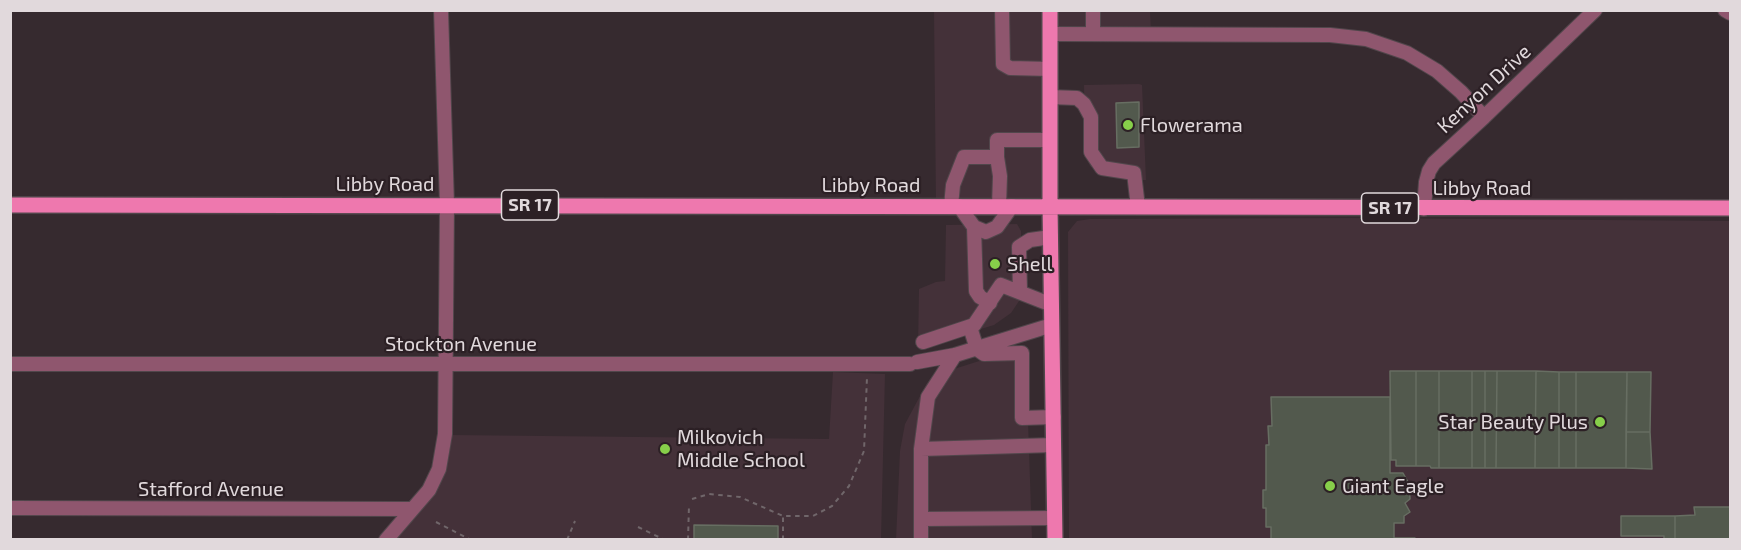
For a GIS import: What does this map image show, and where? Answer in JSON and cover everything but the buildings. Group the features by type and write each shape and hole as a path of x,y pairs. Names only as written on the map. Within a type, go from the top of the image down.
{"main road":[{"path":"1050,10 1050,206 1055,540"},
{"name":"Libby Road","path":"10,205 1731,208"}],"street":[{"path":"386,540 429,489 439,470 445,435 447,205 441,10"},
{"path":"1002,10 1003,64 1010,68 1050,69"},
{"path":"1093,10 1094,34"},
{"name":"Kenyon Drive","path":"1424,208 1426,182 1434,163 1595,10"},
{"path":"1725,10 1731,13"},
{"path":"1050,34 1330,35 1366,39 1407,53 1437,71 1484,117"},
{"path":"1050,97 1077,98 1084,104 1091,117 1091,152 1102,168 1134,173 1138,207"},
{"path":"997,157 964,157 953,185 955,206 980,231 997,227 1006,206 997,157 997,140 1050,140"},
{"path":"974,227 976,291 980,297 990,303"},
{"path":"1020,291 1019,247 1030,240 1051,237"},
{"path":"923,342 977,323 1001,285 1052,304"},
{"name":"Stockton Avenue","path":"10,363 914,363 977,349 1052,325"},
{"path":"970,327 977,349 984,354 1022,353 1022,417 1054,417"},
{"path":"921,540 921,448 928,397 955,355"},
{"path":"921,448 1054,445"},
{"name":"Stafford Avenue","path":"10,508 412,509"},
{"path":"921,519 1055,518"}],"path":[{"path":"692,500 709,495 740,497 783,516 813,516 832,506 849,486 864,451 867,377"},
{"path":"688,540 689,506"},
{"path":"783,516 783,540"},
{"path":"567,540 575,521"},
{"path":"436,522 471,540"},
{"path":"638,526 665,540"}],"shaded area":[{"path":"934,11 1150,11 1151,34 1050,34 1050,206 936,206"},
{"path":"1084,85 1142,85 1146,180 1124,180 1121,175 1098,173 1090,166 1085,155"},
{"path":"1352,218 1730,221 1730,539 1069,539 1068,232 1077,221 1090,219"},
{"path":"1017,224 1021,231 1022,278 1019,301 1011,313 994,325 918,348 919,289 945,281 946,225"},
{"path":"1017,349 1026,361 1032,539 896,540 900,451 905,424 927,383 932,376"},
{"name":"Milkovich Middle School","path":"833,372 885,374 881,539 394,540 450,435 829,439"}],"place":[{"name":"Flowerama","path":"1128,125"},
{"name":"Shell","path":"995,264"},
{"name":"Star Beauty Plus","path":"1600,422"},
{"name":"Milkovich Middle School","path":"665,449"},
{"name":"Giant Eagle","path":"1330,486"}]}
